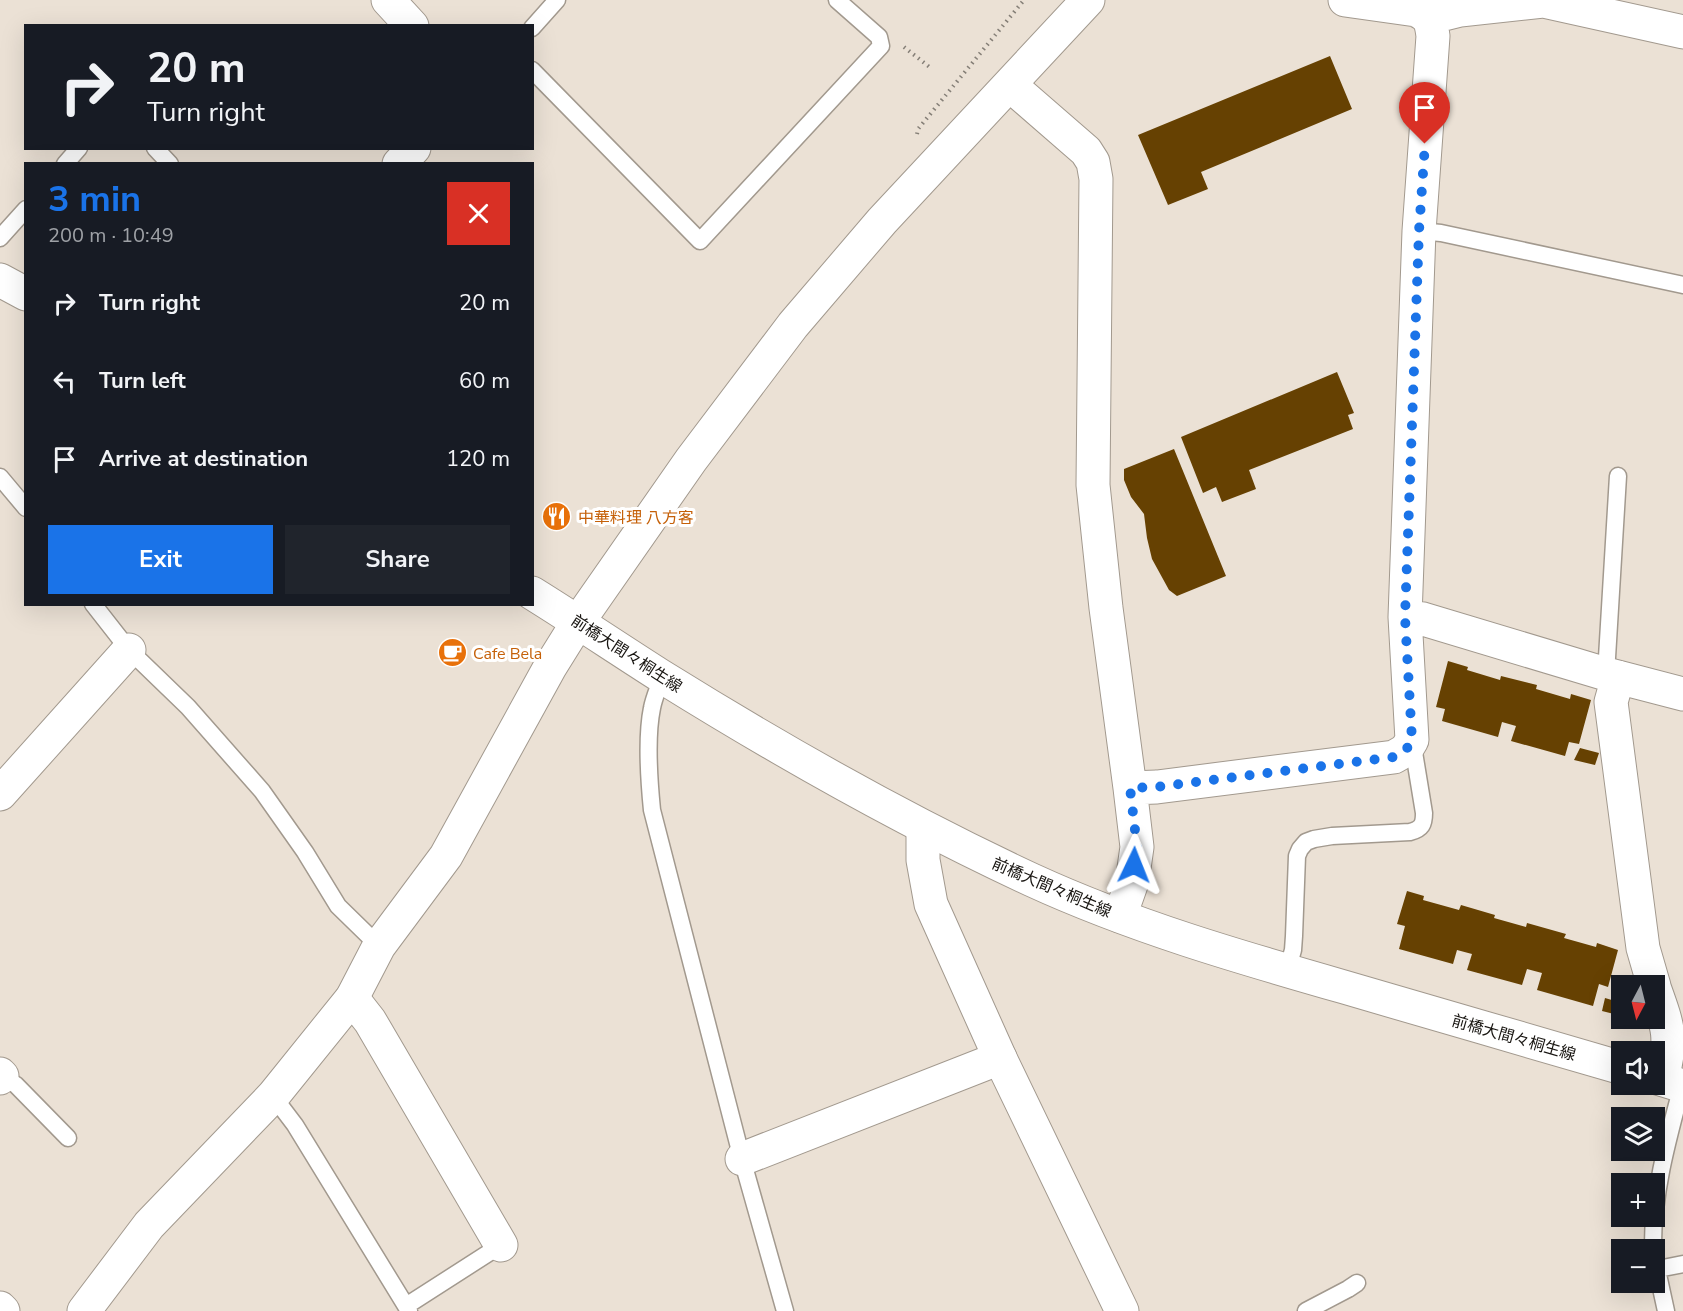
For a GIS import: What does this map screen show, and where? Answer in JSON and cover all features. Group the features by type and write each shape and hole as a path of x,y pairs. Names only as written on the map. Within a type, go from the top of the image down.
{"street":[{"path":"388,0 410,24"},
{"path":"90,1309 149,1225 273,1096 352,998 379,946 446,856 550,667 578,622 691,460 793,325 882,220 1088,0"},
{"path":"1130,788 1157,787 1394,757 1406,750 1412,740 1405,617 1419,231 1433,36 1431,22 1425,14 1416,10 1345,0"},
{"path":"1428,18 1460,10 1543,1 1683,32"},
{"path":"1010,85 1086,151 1093,162 1096,178 1094,485 1106,608 1137,847 1132,882 1120,916"},
{"path":"401,162 412,150"},
{"path":"0,280 24,293"},
{"name":"前橋大間々桐生線","path":"534,594 662,677 783,750 923,827 1035,881 1120,916 1186,939 1287,971 1611,1065"},
{"path":"1405,617 1423,619 1683,694"},
{"path":"0,794 129,650"},
{"path":"1612,675 1611,702 1643,948 1651,975"},
{"path":"923,827 923,860 931,904 1000,1058 1122,1311"},
{"path":"352,998 370,1021 501,1245"},
{"path":"1665,1017 1676,1042 1667,1060 1670,1082"},
{"path":"742,1159 1000,1058"}],"lane":[{"path":"534,26 557,0"},
{"path":"534,72 700,241 881,46 879,37 837,0"},
{"path":"68,162 77,150"},
{"path":"157,150 168,162"},
{"path":"0,238 24,211"},
{"path":"1419,231 1441,233 1683,285"},
{"path":"1612,675 1618,476"},
{"path":"0,477 24,506"},
{"path":"95,606 129,650 188,707 262,791 305,852 338,906 379,946"},
{"path":"662,677 650,720 649,784 652,810 742,1159 785,1311"},
{"path":"1287,971 1293,950 1296,856 1306,842 1332,836 1410,832 1418,830 1424,822 1412,740"},
{"path":"1,1076 16,1085 68,1138"},
{"path":"1653,1239 1670,1082"},
{"path":"273,1096 295,1125 408,1308 501,1245"},
{"path":"1665,1263 1683,1263"},
{"path":"1306,1311 1357,1283"},
{"path":"1662,1293 1666,1311"}],"path":[{"path":"916,138 918,129 1024,0"}],"building":[{"path":"1330,56 1352,109 1201,172 1208,189 1168,205 1138,135"},
{"path":"1337,372 1354,413 1348,415 1353,429 1249,470 1256,489 1222,502 1216,487 1203,493 1181,437"},
{"path":"1174,449 1226,576 1177,596 1169,590 1152,559 1144,514 1131,497 1124,480 1124,469"},
{"path":"1448,661 1468,667 1467,670 1500,680 1501,676 1537,685 1536,689 1570,699 1571,694 1591,700 1579,744 1569,742 1565,756 1511,741 1516,726 1502,722 1498,737 1442,721 1445,709 1436,707"},
{"path":"1580,748 1599,753 1595,765 1574,760"},
{"path":"1407,891 1424,896 1423,900 1459,910 1461,905 1495,915 1494,918 1526,927 1527,923 1566,934 1564,938 1596,947 1597,943 1618,950 1608,987 1599,984 1593,1006 1537,990 1542,973 1527,969 1522,985 1467,970 1472,954 1457,950 1453,964 1399,949 1405,926 1397,924"},
{"path":"1605,998 1611,1000 1611,1013 1602,1011"}],"place":[{"name":"中華料理 八方客","path":"557,517"},
{"name":"Cafe Bela","path":"452,653"}],"route":[{"path":"1134,865 1137,847 1130,788 1157,787 1394,757 1406,750 1412,740 1405,617 1419,231 1425,144"}]}
